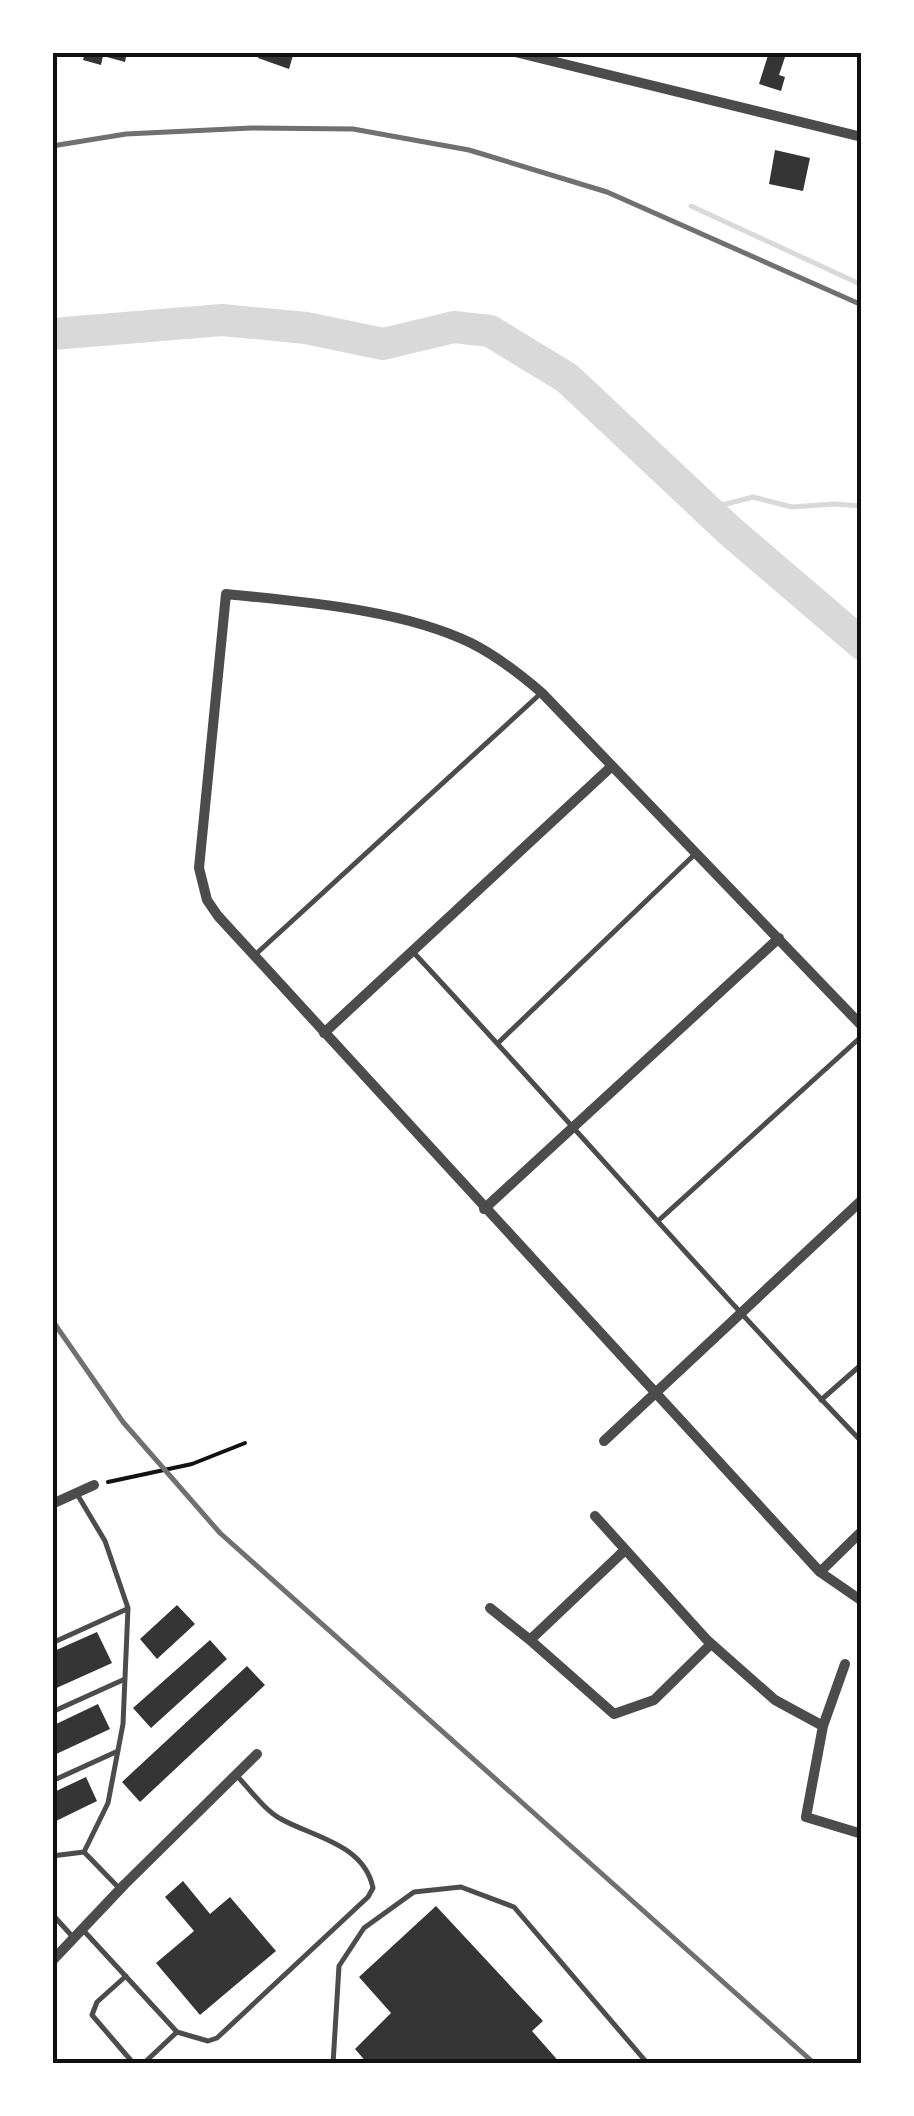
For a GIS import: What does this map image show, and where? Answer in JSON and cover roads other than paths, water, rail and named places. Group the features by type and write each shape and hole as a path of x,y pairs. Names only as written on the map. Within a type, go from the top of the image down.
{"street":[{"path":"515,52 862,137"},
{"path":"862,1026 542,692 513,668 471,643 422,625 296,602 226,594 199,868 207,900 484,1209 820,1572 862,1600"},
{"path":"324,1032 612,766"},
{"path":"484,1209 778,938"},
{"path":"604,1442 862,1200"},
{"path":"52,1504 94,1485"},
{"path":"595,1516 711,1644 775,1700 824,1726"},
{"path":"820,1572 862,1531"},
{"path":"530,1640 625,1550"},
{"path":"490,1608 614,1714 654,1700 711,1644"},
{"path":"845,1664 824,1726 806,1816 862,1834"},
{"path":"52,1960 257,1754"}],"lane":[{"path":"254,956 542,692"},
{"path":"498,1043 696,853"},
{"path":"412,951 575,1126 740,1314 862,1442"},
{"path":"658,1221 862,1036"},
{"path":"822,1400 862,1364"},
{"path":"76,1493 105,1541 128,1608 118,1750 108,1803 84,1852"},
{"path":"52,1643 128,1608"},
{"path":"52,1712 126,1679"},
{"path":"52,1781 118,1750"},
{"path":"52,1914 126,1976 177,2032 208,2042 217,2038 368,1897 373,1888 371,1879 335,1842 280,1818 236,1775"},
{"path":"52,1856 84,1852"},
{"path":"84,1852 120,1888"},
{"path":"333,2064 339,1966 364,1928 414,1892 462,1887 514,1907 648,2064"},
{"path":"126,1976 97,2002 92,2015 134,2064"},
{"path":"144,2064 177,2032"}],"waterway":[{"path":"691,206 862,285"},
{"path":"52,334 222,320 306,328 383,344 454,327 490,331 567,378 730,531 862,644"},
{"path":"707,509 753,497 792,507 862,506"}],"railway":[{"path":"52,146 126,134 251,128 353,129 469,150 607,192 862,305"},
{"path":"52,1320 123,1422 220,1533 815,2064"}]}
